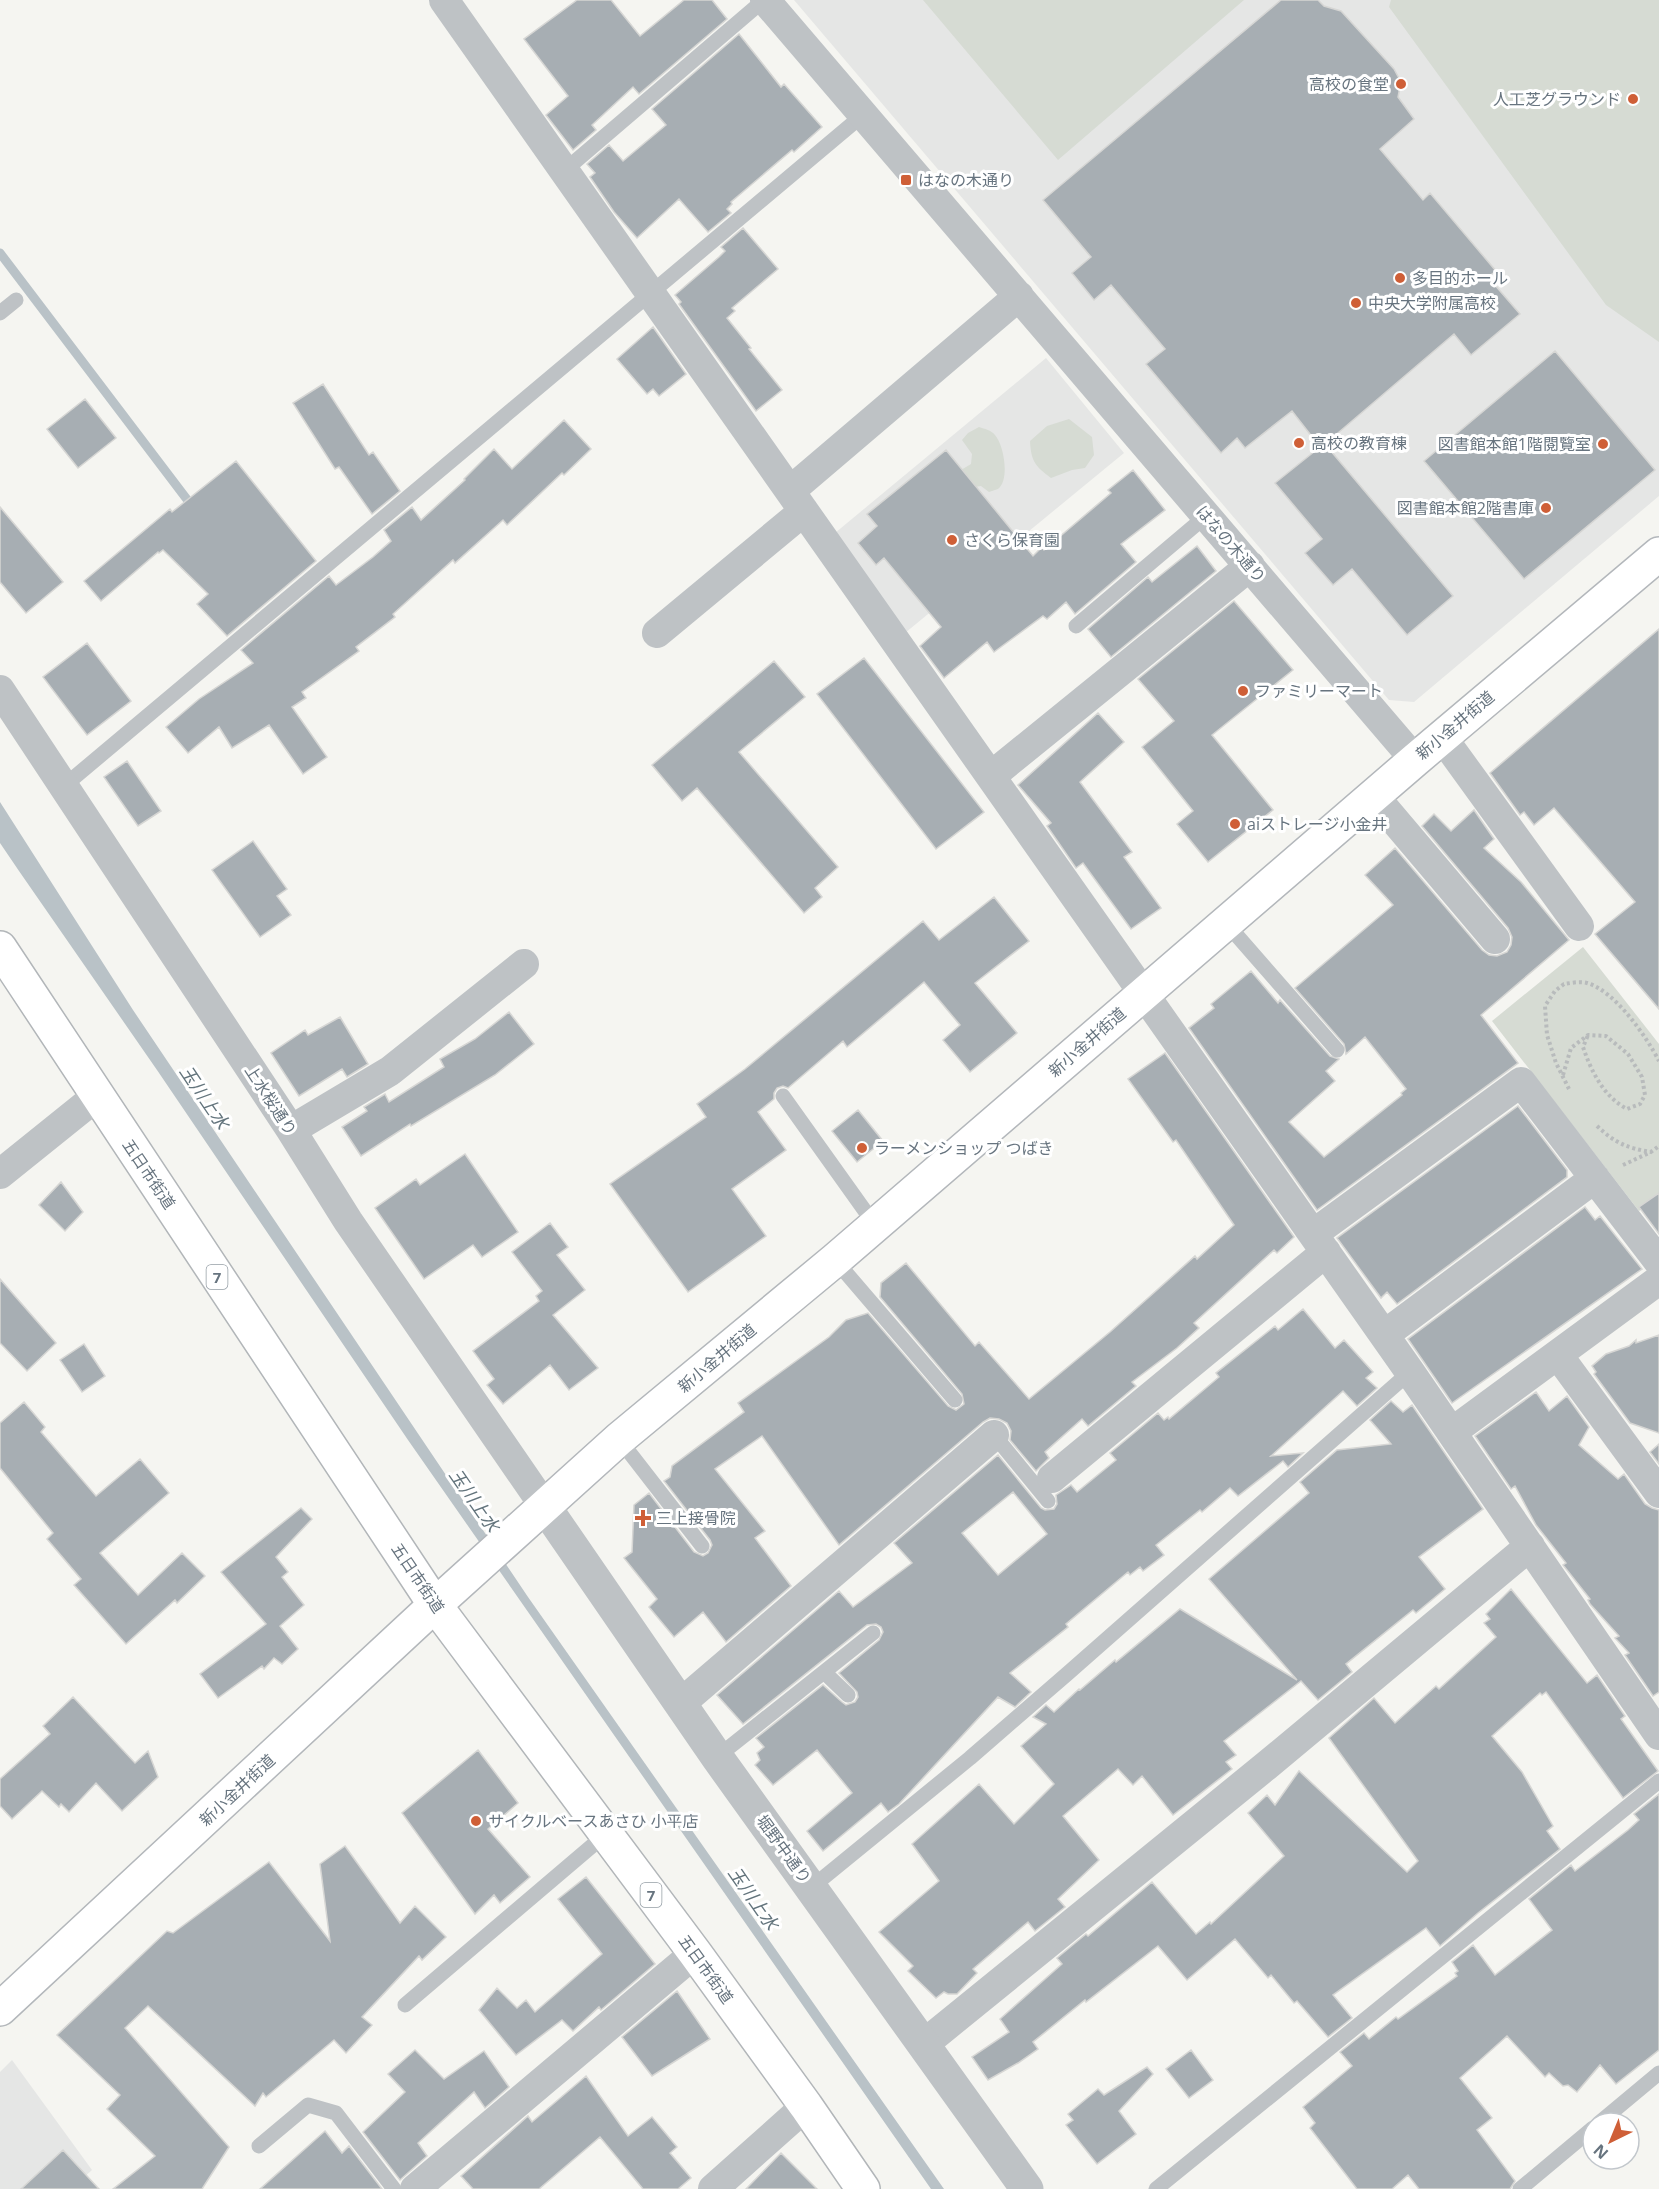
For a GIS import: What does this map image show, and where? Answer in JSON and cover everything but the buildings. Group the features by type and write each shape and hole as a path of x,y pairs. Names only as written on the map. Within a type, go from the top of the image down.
{"main road":[{"name":"新小金井街道","path":"0,2009 473,1570 545,1508 619,1439 875,1226 1144,992 1659,554"},
{"name":"五日市街道","path":"0,948 435,1605 695,1953 863,2189"}],"street":[{"path":"444,0 1144,992 1452,1432 1659,1735"},
{"name":"はなの木通り","path":"764,0 1020,296 1415,760"},
{"path":"657,633 1020,296"},
{"path":"991,776 1250,566"},
{"name":"上水桜通り","path":"0,690 291,1130 348,1221 545,1508"},
{"path":"1442,737 1579,926"},
{"path":"1374,796 1495,939"},
{"path":"291,1130 390,1071 524,964"},
{"path":"1050,1490 1319,1243 1521,1082 1659,1262"},
{"path":"0,1174 97,1096"},
{"path":"1384,1335 1594,1178"},
{"path":"1452,1432 1659,1280"},
{"path":"1558,1355 1659,1493"},
{"path":"680,1704 994,1435"},
{"name":"堀野中通り","path":"545,1508 680,1704 1027,2189"},
{"path":"924,2044 1276,1758 1530,1546"},
{"path":"415,2189 695,1953"},
{"path":"713,2189 806,2106"}],"lane":[{"path":"564,171 764,0"},
{"path":"64,786 864,114"},
{"path":"0,313 16,300"},
{"path":"1076,626 1206,516"},
{"path":"1226,923 1337,1050"},
{"path":"783,1096 875,1226"},
{"path":"835,1260 955,1400"},
{"path":"812,1887 1049,1690 1410,1372"},
{"path":"994,1435 1050,1490"},
{"path":"619,1439 702,1546"},
{"path":"717,1756 873,1633"},
{"path":"824,1672 848,1695"},
{"path":"1156,2189 1659,1781"},
{"path":"405,2005 606,1834"},
{"path":"1613,2111 1659,2073"},
{"path":"259,2146 308,2105 336,2113 394,2189"},
{"path":"1520,2189 1581,2138"}],"path":[{"path":"1572,1094 1562,1076 1547,1035 1545,1006 1555,991 1564,984 1588,983 1605,992 1627,1014 1659,1061"},
{"path":"1562,1076 1571,1048 1588,1035 1606,1036 1628,1054 1642,1077 1645,1095 1640,1104 1627,1109 1616,1103 1602,1086 1583,1047 1588,1035"},
{"path":"1595,1124 1611,1139 1630,1149 1652,1152 1659,1146"}],"shaded area":[{"name":"中央大学附属高校","path":"794,0 1659,0 1659,496 1414,702 1389,700"},
{"path":"923,0 1244,0 1058,160"},
{"path":"1391,0 1659,0 1659,342 1606,305 1389,7"},
{"path":"1046,358 1124,453 905,633 835,533"},
{"path":"1069,419 1092,437 1094,455 1085,468 1051,478 1035,463 1031,454 1030,441 1047,426"},
{"path":"979,427 995,435 1003,454 1005,471 1002,485 989,492 981,486 969,488 961,470 971,464 972,454 962,440 968,433"},
{"path":"0,802 133,1010 528,1597 944,2189 931,2189 408,1440 19,871 0,843"},
{"path":"1583,947 1659,1044 1659,1195 1639,1211 1492,1021"},
{"path":"12,2060 92,2170 71,2189 0,2189 0,2072"}],"waterway":[{"path":"0,253 195,510"}],"place":[{"name":"高校の食堂","path":"1401,84"},
{"name":"人工芝グラウンド","path":"1633,99"},
{"name":"はなの木通り","path":"906,180"},
{"name":"多目的ホール","path":"1400,278"},
{"name":"中央大学附属高校","path":"1356,303"},
{"name":"高校の教育棟","path":"1299,443"},
{"name":"図書館本館1階閱覽室","path":"1603,444"},
{"name":"図書館本館2階書庫","path":"1546,508"},
{"name":"さくら保育園","path":"952,540"},
{"name":"ファミリーマート","path":"1243,691"},
{"name":"aiストレージ小金井","path":"1235,824"},
{"name":"ラーメンショップ つばき","path":"862,1148"},
{"name":"三上接骨院","path":"643,1518"},
{"name":"サイクルベースあさひ 小平店","path":"476,1821"}],"water label":[{"name":"玉川上水","path":"205,1097"},
{"name":"玉川上水","path":"475,1500"},
{"name":"玉川上水","path":"754,1898"}]}
